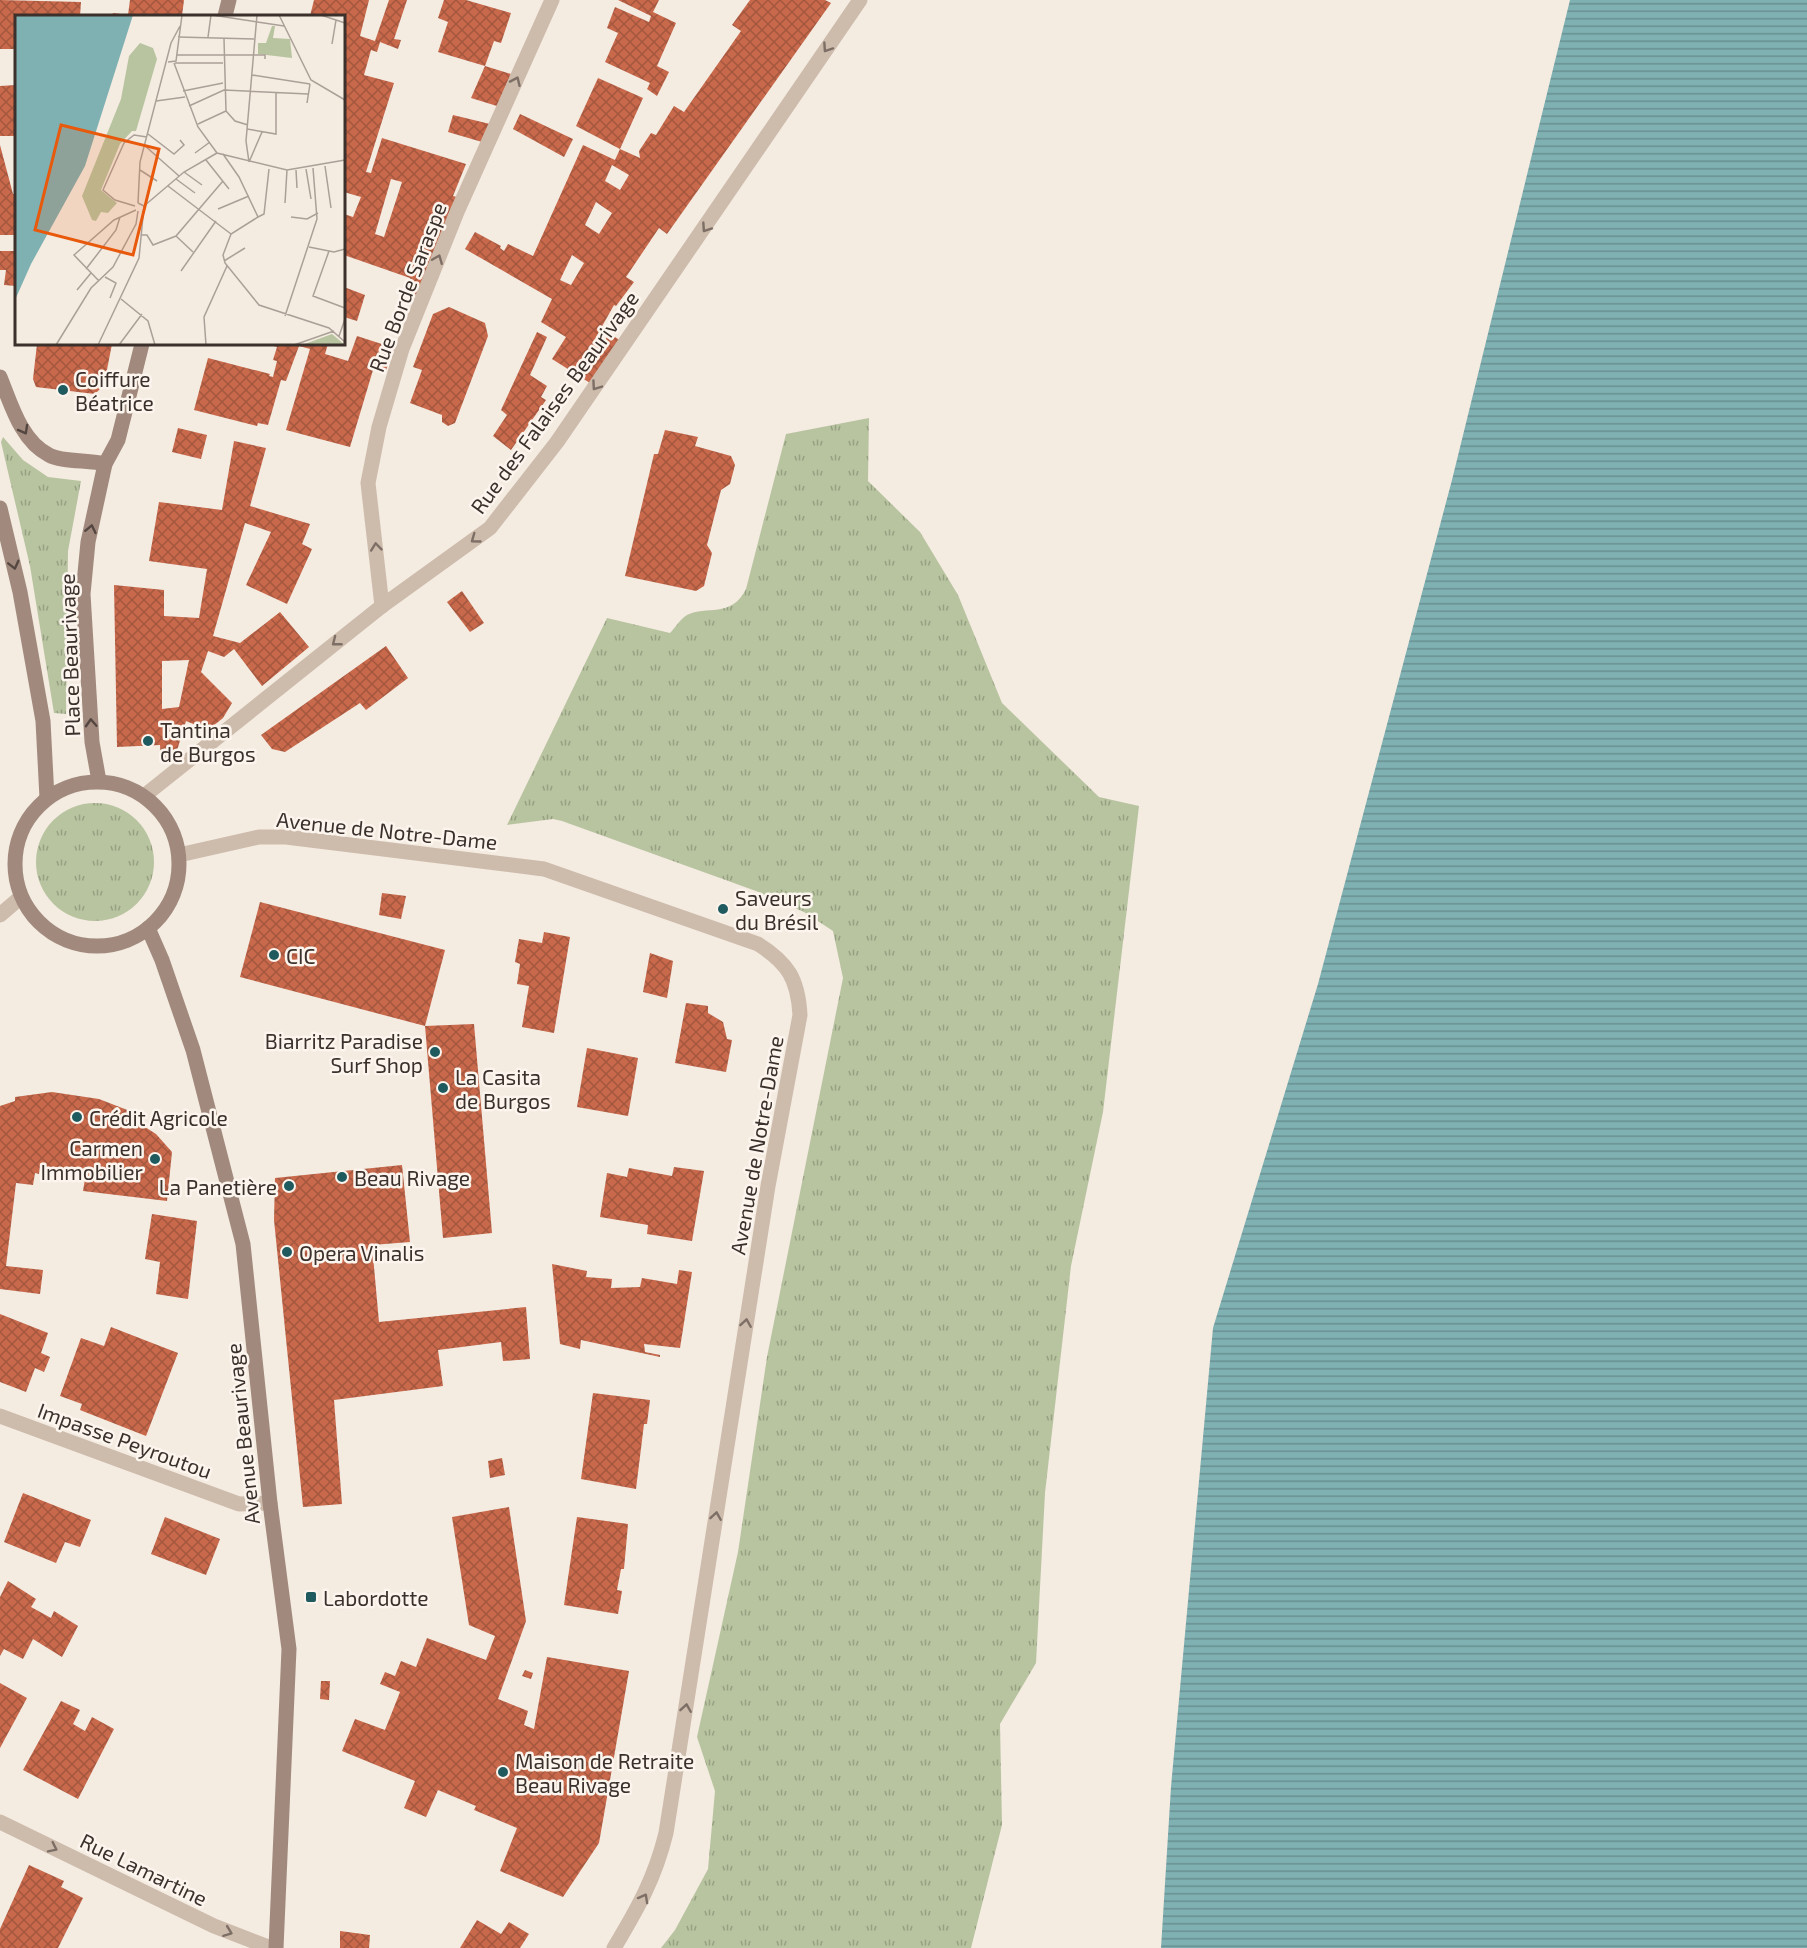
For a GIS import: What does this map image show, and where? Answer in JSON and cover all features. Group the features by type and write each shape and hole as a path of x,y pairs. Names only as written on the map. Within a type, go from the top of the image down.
{"main road":[{"path":"225,15 229,0"},
{"name":"Place Beaurivage","path":"99,781 92,742 83,594 88,542 105,464 118,440 142,345"},
{"path":"0,377 14,411 30,440 50,456 89,459 105,464"},
{"name":"Place Beaurivage","path":"0,508 20,592 43,721 47,798"},
{"path":"99,781 122,785 144,796 161,812 167,822 179,855 178,876 173,896 162,914 148,928 129,939 109,946 87,946 66,941 48,930 32,915 21,897 15,876 15,854 20,832 31,813 47,798 72,785 99,781"},
{"name":"Avenue Beaurivage","path":"148,928 162,960 193,1050 243,1244 270,1503 289,1649 276,1948"}],"street":[{"name":"Rue Borde Saraspe","path":"382,606 368,483 379,427 402,349 457,212 552,0"},
{"name":"Rue des Falaises Beaurivage","path":"144,796 382,606 490,528 557,442 860,0"},
{"name":"Avenue de Notre-Dame","path":"179,855 259,837 286,837 544,869 758,944 778,957 792,974 799,995 800,1015 768,1186 666,1833 658,1868 647,1894 614,1948"},
{"path":"0,915 21,897"},
{"name":"Impasse Peyroutou","path":"0,1416 239,1504 270,1503"},
{"name":"Rue Lamartine","path":"0,1822 214,1926 271,1948"}],"green space":[{"path":"869,418 868,481 920,532 958,595 1002,703 1099,797 1139,806 1103,1112 1071,1266 1045,1493 1036,1663 1000,1724 1002,1825 971,1948 661,1948 675,1930 708,1869 715,1791 697,1737 738,1552 767,1357 843,978 833,931 804,912 756,891 562,821 553,819 507,825 607,618 670,633 687,615 694,612 718,610 733,604 746,589 786,434"},
{"path":"3,437 23,460 48,477 81,481 68,551 66,714 54,713 30,566 1,442"},
{"path":"95,803 118,808 137,820 149,839 154,862 149,885 137,904 118,916 95,921 72,916 53,904 41,885 36,862 41,839 53,820 72,808"}],"water":[{"path":"1570,0 1807,0 1807,1948 1161,1948 1171,1787 1213,1328 1318,984 1452,480"}],"building":[{"path":"0,0 81,2 80,15 15,15 15,49 0,49"},
{"path":"130,0 184,0 182,15 128,15"},
{"path":"314,0 369,0 360,36 375,41 389,0 407,0 394,39 401,40 398,49 380,42 377,52 371,50 364,75 394,83 366,172 371,173 382,138 466,164 453,196 457,197 416,296 405,293 410,278 345,255 345,214 353,217 361,197 345,192 345,15 310,15","holes":["391,179 402,182 384,237 375,234"]},
{"path":"444,0 466,0 511,13 501,43 494,41 485,66 438,52 448,22 438,18"},
{"path":"618,0 659,0 653,12 676,23 657,66 669,72 657,96 647,89 650,83 605,62 618,33 607,28 615,7 649,22 651,16"},
{"path":"750,0 825,0 831,3 667,234 659,228 626,277 634,282 616,306 614,305 596,337 604,342 609,333 621,341 590,383 552,359 566,337 541,322 552,299 465,249 475,232 501,246 500,248 504,251 508,244 533,256 583,145 615,160 620,149 640,158 639,151 651,133 656,135 674,106 684,112 741,31 732,25","holes":["612,165 629,175 620,190 605,181","596,202 612,213 599,234 585,225","572,255 584,263 571,285 560,280"]},
{"path":"485,66 511,74 497,106 471,98"},
{"path":"598,78 643,98 620,149 576,126"},
{"path":"15,85 15,136 0,136 0,86"},
{"path":"520,114 573,139 564,157 513,129"},
{"path":"453,115 490,124 482,142 448,132"},
{"path":"0,145 13,194 15,194 15,235 0,235"},
{"path":"0,251 15,251 15,286 4,285 6,270 0,270"},
{"path":"345,287 365,295 357,321 345,317"},
{"path":"449,307 485,323 488,336 455,423 448,426 442,422 442,415 410,403 422,370 413,367 433,314"},
{"path":"537,332 547,337 530,375 547,386 541,397 546,400 511,450 493,436 507,415 501,410"},
{"path":"357,336 394,348 385,373 373,370 350,447 286,430 310,349 299,346 286,381 281,380 268,425 258,423 257,426 194,410 208,358 270,374 269,376 273,377 277,361 273,360 277,347 270,345 328,345 325,354 348,361"},
{"path":"37,345 112,345 104,385 95,394 36,387 33,379"},
{"path":"178,428 207,435 201,459 172,452"},
{"path":"665,430 698,437 695,446 731,456 735,465 730,484 721,490 707,545 712,553 704,586 696,591 625,576 654,454 658,454"},
{"path":"234,441 266,448 250,506 310,524 302,544 312,549 287,604 246,585 271,532 245,523 213,636 240,643 280,612 309,647 262,686 234,649 224,657 208,651 201,672 232,703 223,718 208,730 186,721 175,757 161,758 160,745 117,747 114,585 164,590 164,616 199,618 207,569 149,561 159,502 222,510","holes":["189,660 179,707 162,709 162,661"]},
{"path":"462,591 484,623 470,632 447,602"},
{"path":"386,646 408,678 366,710 360,703 285,752 272,749 261,735"},
{"path":"382,893 406,896 401,919 379,915"},
{"path":"260,902 445,950 425,1026 240,977"},
{"path":"544,932 570,937 554,1033 522,1027 529,986 517,984 520,964 515,962 519,939 542,943"},
{"path":"650,953 673,961 667,998 643,992"},
{"path":"686,1003 708,1006 708,1013 723,1022 727,1039 732,1040 726,1072 675,1063"},
{"path":"474,1024 492,1233 443,1238 425,1026"},
{"path":"587,1048 638,1058 628,1116 577,1107"},
{"path":"52,1092 99,1099 135,1113 134,1120 156,1134 172,1152 167,1201 83,1191 85,1179 80,1179 80,1172 40,1167 39,1174 35,1173 33,1185 16,1183 6,1266 43,1270 40,1294 0,1289 0,1106 15,1101 15,1097"},
{"path":"402,1165 410,1242 372,1245 379,1322 526,1307 530,1359 503,1361 501,1342 438,1350 443,1386 334,1400 342,1504 303,1507 274,1220 275,1178"},
{"path":"674,1167 704,1171 692,1241 647,1234 648,1225 600,1217 607,1173 627,1177 629,1168 672,1176"},
{"path":"152,1214 197,1221 188,1299 156,1294 160,1262 145,1259"},
{"path":"552,1264 587,1271 586,1277 612,1279 611,1288 640,1287 642,1278 677,1284 679,1270 692,1272 680,1348 644,1344 645,1352 660,1355 660,1357 581,1340 580,1349 560,1344"},
{"path":"0,1314 48,1333 41,1353 50,1357 44,1372 35,1368 26,1392 0,1382"},
{"path":"111,1327 178,1353 146,1436 80,1410 82,1404 60,1396 81,1338 104,1346"},
{"path":"593,1393 650,1400 647,1424 644,1424 636,1489 581,1479"},
{"path":"502,1458 505,1475 490,1478 488,1461"},
{"path":"23,1493 91,1520 80,1547 65,1542 56,1563 4,1542"},
{"name":"Maison de Retraite Beau Rivage","path":"509,1507 526,1621 498,1699 528,1711 524,1725 534,1729 547,1657 629,1671 599,1843 563,1897 500,1871 517,1828 474,1810 476,1806 438,1790 426,1817 404,1808 415,1781 342,1751 355,1719 385,1730 400,1692 380,1684 385,1672 395,1676 401,1661 416,1667 427,1638 486,1660 495,1636 469,1625 452,1517"},
{"path":"165,1517 220,1539 206,1575 151,1554"},
{"path":"577,1517 628,1524 624,1569 621,1569 617,1590 622,1591 618,1614 564,1605"},
{"path":"8,1581 36,1599 31,1607 51,1618 54,1611 78,1626 62,1657 33,1639 23,1659 4,1649 0,1656 0,1597"},
{"path":"525,1670 533,1673 531,1679 522,1676"},
{"path":"321,1681 330,1681 329,1700 320,1699"},
{"path":"0,1683 27,1698 0,1748"},
{"path":"61,1701 80,1710 73,1724 85,1731 92,1717 114,1729 78,1799 23,1770"},
{"path":"29,1865 64,1881 61,1887 83,1898 58,1948 0,1948 0,1929"},
{"path":"477,1920 501,1934 509,1922 529,1934 520,1948 460,1948"},
{"path":"340,1931 370,1935 369,1948 340,1948"}],"place":[{"name":"Coiffure Béatrice","path":"63,390"},
{"name":"Tantina de Burgos","path":"148,741"},
{"name":"Saveurs du Brésil","path":"723,909"},
{"name":"CIC","path":"274,955"},
{"name":"Biarritz Paradise Surf Shop","path":"435,1052"},
{"name":"La Casita de Burgos","path":"443,1088"},
{"name":"Crédit Agricole","path":"77,1117"},
{"name":"Carmen Immobilier","path":"155,1159"},
{"name":"Beau Rivage","path":"342,1177"},
{"name":"La Panetière","path":"289,1186"},
{"name":"Opera Vinalis","path":"287,1252"},
{"name":"Labordotte","path":"311,1597"},
{"name":"Maison de Retraite Beau Rivage","path":"503,1772"}]}
